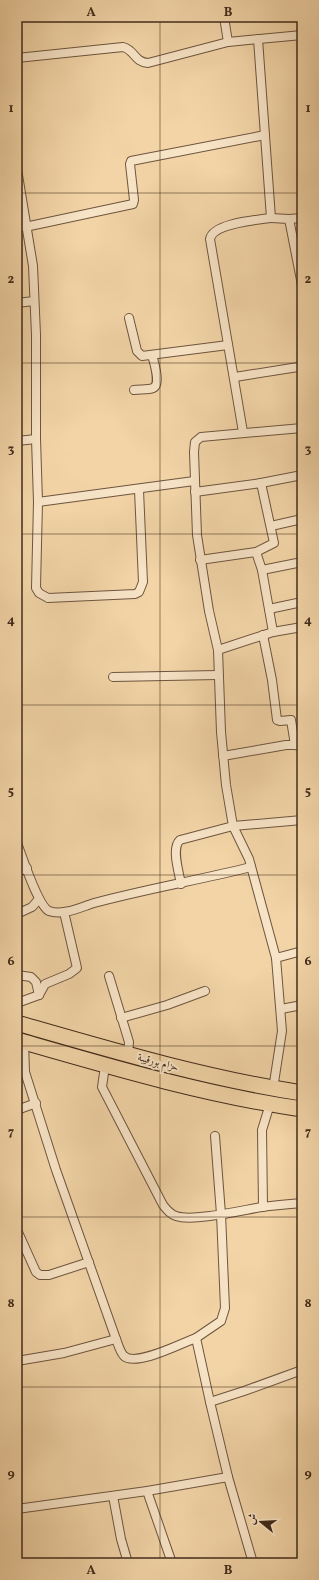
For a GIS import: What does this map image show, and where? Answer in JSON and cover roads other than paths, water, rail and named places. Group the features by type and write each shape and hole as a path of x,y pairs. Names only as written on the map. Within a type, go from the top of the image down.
{"highway":[{"name":"حزام بورقيبة","path":"17,1023 128,1055 226,1080 302,1093"},
{"name":"حزام بورقيبة","path":"20,1041 105,1066 213,1093 302,1109"}],"street":[{"path":"224,17 228,42"},
{"path":"17,58 123,47 129,49 137,60 148,63 228,42 302,35"},
{"path":"258,39 271,218"},
{"path":"26,227 132,204 134,200 130,164 132,161 265,135"},
{"path":"17,169 33,266 37,373 36,439 38,502 36,588 39,593 48,598 135,594 139,592 142,582 140,490"},
{"path":"243,432 235,378 211,246 211,235 217,230 227,226 248,221 271,218 302,218"},
{"path":"289,219 302,285"},
{"path":"17,303 34,301"},
{"path":"129,318 139,354 144,356 228,345"},
{"path":"134,390 153,388 156,386 157,382 152,355"},
{"path":"235,378 298,367"},
{"path":"273,1089 281,1044 281,1009 276,958 246,850 233,826 226,785 218,675 218,650 200,560 197,535 194,482 194,445 201,437 243,432 302,428"},
{"path":"17,441 36,439"},
{"path":"195,492 262,483 302,475"},
{"path":"38,502 194,482"},
{"path":"200,560 256,552 274,544 262,483"},
{"path":"271,526 302,519"},
{"path":"256,552 262,570 273,632"},
{"path":"262,570 302,562"},
{"path":"269,609 302,602"},
{"path":"218,650 273,632 302,627"},
{"path":"223,756 286,745 298,746 291,720 277,720 272,680 263,635"},
{"path":"113,677 218,675"},
{"path":"181,884 175,849 178,842 183,838 233,826 302,820"},
{"path":"17,843 39,899 45,908 50,911 64,912 102,901 251,867"},
{"path":"17,872 27,868"},
{"path":"17,914 32,907 39,899"},
{"path":"17,1003 38,995 45,984 69,974 77,968 64,912"},
{"path":"276,958 302,951"},
{"path":"17,975 31,977 36,982 38,995"},
{"path":"109,976 121,1018 130,1042 128,1055"},
{"path":"121,1018 167,1005 205,991"},
{"path":"281,1009 302,1005"},
{"path":"20,1041 25,1072 56,1170 116,1339 124,1355 130,1359 135,1360 154,1354 196,1338 217,1325 221,1321 224,1314 221,1214 215,1136"},
{"path":"105,1066 102,1087 162,1205 168,1212 185,1218 302,1203"},
{"path":"17,1110 36,1103"},
{"path":"263,1207 262,1130 270,1104"},
{"path":"17,1230 36,1272 40,1275 49,1275 89,1262"},
{"path":"196,1338 228,1477 253,1563"},
{"path":"17,1360 64,1353 116,1339"},
{"path":"210,1402 302,1370"},
{"path":"17,1509 147,1491 228,1477"},
{"path":"147,1491 172,1563"},
{"path":"113,1496 121,1539 128,1563"}]}
